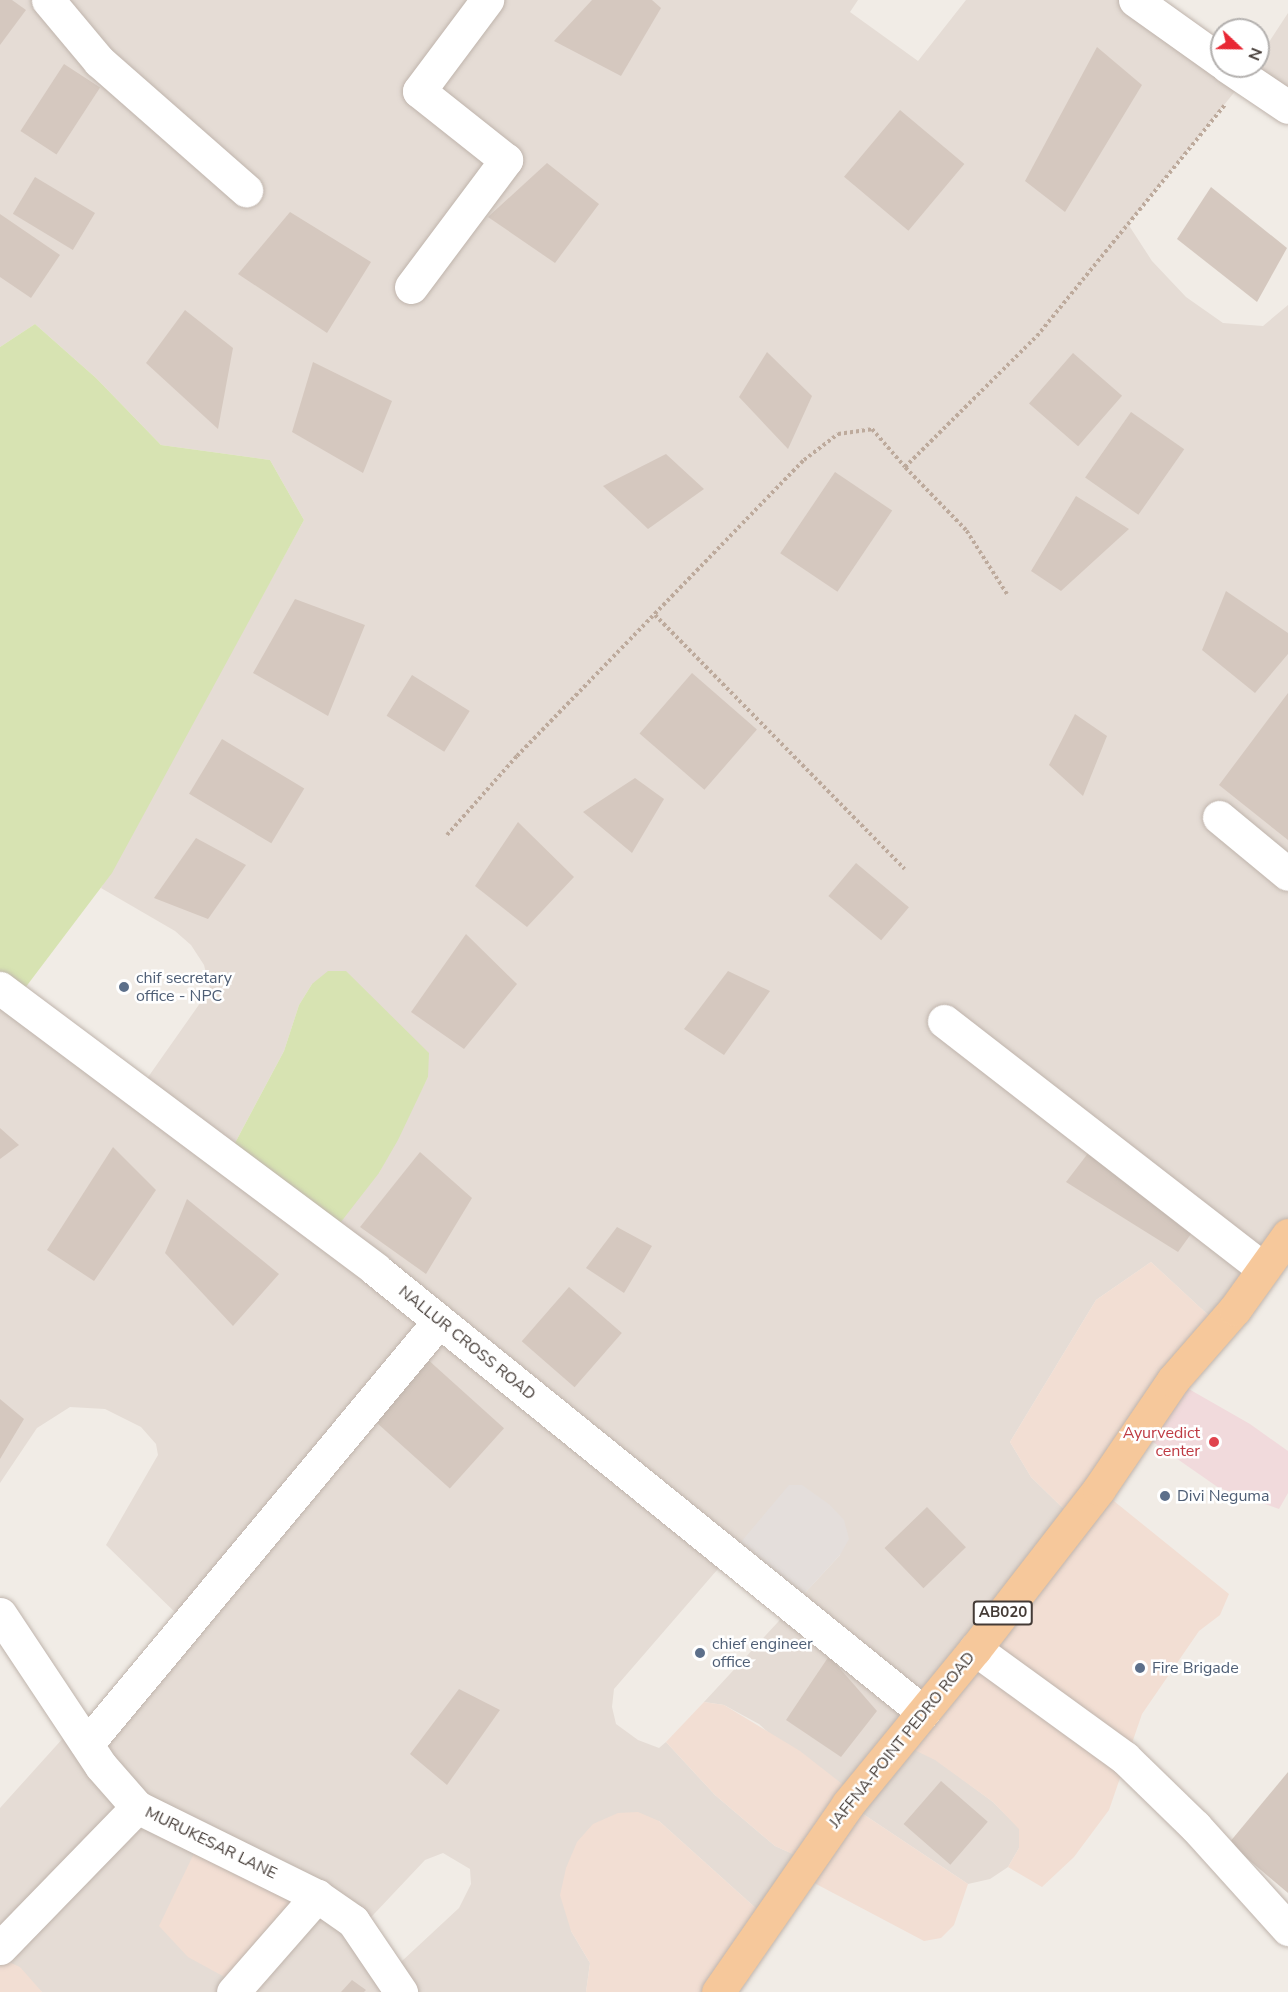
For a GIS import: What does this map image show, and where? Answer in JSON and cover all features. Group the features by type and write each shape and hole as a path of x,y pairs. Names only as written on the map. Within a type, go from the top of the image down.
{"main road":[{"name":"JAFFNA-POINT PEDRO ROAD","path":"718,1992 848,1803 975,1649 1106,1479 1173,1380 1235,1309 1288,1235"}],"street":[{"path":"48,0 99,61 246,190"},
{"path":"411,287 506,160 419,91 487,0"},
{"path":"1135,0 1210,53"},
{"path":"1245,78 1288,107"},
{"path":"1220,817 1288,874"},
{"name":"NALLUR CROSS ROAD","path":"0,988 439,1321 923,1712"},
{"path":"944,1021 1263,1268"},
{"path":"87,1744 439,1321"},
{"name":"MURUKESAR LANE","path":"0,1614 87,1744 137,1807 317,1896 353,1921 401,1992"},
{"path":"975,1649 1125,1758 1195,1826 1288,1929"},
{"path":"0,1948 137,1807"},
{"path":"233,1992 317,1896"}],"path":[{"path":"905,467 1037,336 1225,78"},
{"path":"447,835 517,756 804,460 838,434 872,429 966,530 1007,594"},
{"path":"655,615 904,869"}],"shaded area":[{"path":"0,0 858,0 850,12 918,61 966,0 1136,0 1210,41 1210,78 1270,78 1270,41 1288,13 1288,95 1245,79 1128,224 1152,261 1186,297 1223,323 1263,326 1288,305 1288,1234 1220,1326 1151,1262 1096,1300 1010,1442 1031,1477 1075,1520 935,1759 993,1802 1019,1828 1019,1848 1008,1867 990,1879 968,1884 848,1804 759,1724 724,1705 704,1702 840,1555 730,1555 614,1689 612,1707 616,1724 638,1740 659,1748 666,1742 715,1795 775,1846 809,1861 769,1920 659,1821 571,1931 590,1963 586,1992 42,1992 0,1958 0,1808 74,1726 87,1743 186,1623 106,1545 158,1455 156,1444 141,1427 105,1409 70,1407 37,1428 0,1483 0,988 139,1090 210,989 204,965 191,945 175,931 101,888 304,520 270,460 161,445 96,378 35,324 0,347","holes":["312,984 428,1077 379,1173 227,1158 284,1051 299,1005","202,1837 188,1957 187,1871","443,1853 470,1869 471,1884 459,1908 388,1974 358,1931 425,1860"]},
{"path":"1151,1262 1220,1326 1099,1489 1229,1594 1220,1615 1199,1631 1142,1714 1109,1810 1074,1857 1042,1887 1008,1867 1019,1848 1019,1829 993,1802 935,1760 898,1742 1075,1520 1031,1477 1010,1442 1096,1300"},
{"name":"Ayurvedict center","path":"1173,1380 1250,1424 1288,1451 1288,1493 1279,1509 1219,1488 1140,1433"},
{"path":"789,1485 802,1485 830,1505 844,1520 849,1539 840,1555 793,1606 730,1555"},
{"path":"704,1702 724,1705 800,1751 855,1794 848,1804 968,1884 954,1925 941,1938 924,1941 801,1876 808,1861 775,1846 715,1795 666,1742"},
{"path":"638,1812 659,1821 769,1920 718,1992 586,1992 590,1963 571,1931 560,1895 566,1868 577,1842 593,1824 618,1813"},
{"path":"202,1837 317,1896 241,1986 188,1957 159,1926"},
{"path":"0,1958 20,1967 42,1992 0,1992"}],"green space":[{"path":"35,324 96,378 161,445 270,460 304,520 112,873 16,1000 0,988 0,347"},
{"path":"328,971 346,971 429,1053 428,1077 398,1140 379,1173 330,1236 227,1158 284,1051 299,1005 312,984"}],"building":[{"path":"0,0 12,0 26,10 0,45"},
{"path":"592,0 652,0 661,8 621,76 554,41"},
{"path":"1097,47 1142,85 1065,212 1025,181"},
{"path":"64,64 100,87 56,155 20,131"},
{"path":"900,110 964,164 908,231 844,177"},
{"path":"547,163 599,204 555,263 488,217"},
{"path":"35,177 95,213 73,250 13,214"},
{"path":"1211,187 1287,248 1257,302 1177,239"},
{"path":"290,212 371,262 327,333 238,274"},
{"path":"0,214 60,255 31,298 0,277"},
{"path":"185,310 233,348 218,429 146,363"},
{"path":"767,352 812,396 788,449 739,397"},
{"path":"1073,353 1122,396 1078,446 1029,404"},
{"path":"313,362 392,401 363,473 292,432"},
{"path":"1131,412 1184,449 1138,515 1085,478"},
{"path":"666,454 704,489 648,529 603,486"},
{"path":"835,472 892,511 837,592 780,553"},
{"path":"1076,496 1129,529 1061,591 1031,571"},
{"path":"1226,591 1288,633 1288,654 1255,693 1202,650"},
{"path":"295,599 365,625 328,716 253,673"},
{"path":"692,673 757,729 704,790 640,733"},
{"path":"412,675 470,711 444,752 387,716"},
{"path":"1288,693 1288,840 1219,785"},
{"path":"1075,714 1107,736 1083,796 1049,765"},
{"path":"222,739 304,788 271,843 189,794"},
{"path":"635,778 664,799 632,853 583,812"},
{"path":"518,822 574,877 527,927 475,886"},
{"path":"196,838 246,865 208,919 154,898"},
{"path":"856,863 909,907 881,940 828,896"},
{"path":"466,934 517,984 464,1049 411,1012"},
{"path":"728,971 770,991 724,1055 684,1029"},
{"path":"0,1128 19,1145 0,1159"},
{"path":"113,1147 156,1190 94,1281 47,1250"},
{"path":"420,1152 472,1198 426,1274 360,1227"},
{"path":"1089,1152 1196,1227 1178,1252 1066,1182"},
{"path":"187,1199 279,1274 233,1326 165,1253"},
{"path":"617,1227 652,1246 624,1293 586,1268"},
{"path":"569,1287 622,1333 575,1387 522,1341"},
{"path":"426,1358 504,1428 450,1488 372,1418"},
{"path":"0,1399 24,1419 0,1459"},
{"path":"927,1507 966,1547 923,1588 885,1548"},
{"path":"829,1656 877,1711 841,1757 786,1720"},
{"path":"459,1689 500,1710 447,1785 410,1754"},
{"path":"1288,1772 1288,1893 1229,1843"},
{"path":"941,1781 988,1822 950,1865 904,1824"},
{"path":"352,1980 366,1990 364,1992 341,1992"}],"place":[{"name":"chif secretary office - NPC","path":"124,987"},
{"name":"Ayurvedict center","path":"1214,1442"},
{"name":"Divi Neguma","path":"1165,1496"},
{"name":"chief engineer office","path":"700,1653"},
{"name":"Fire Brigade","path":"1140,1668"}]}
